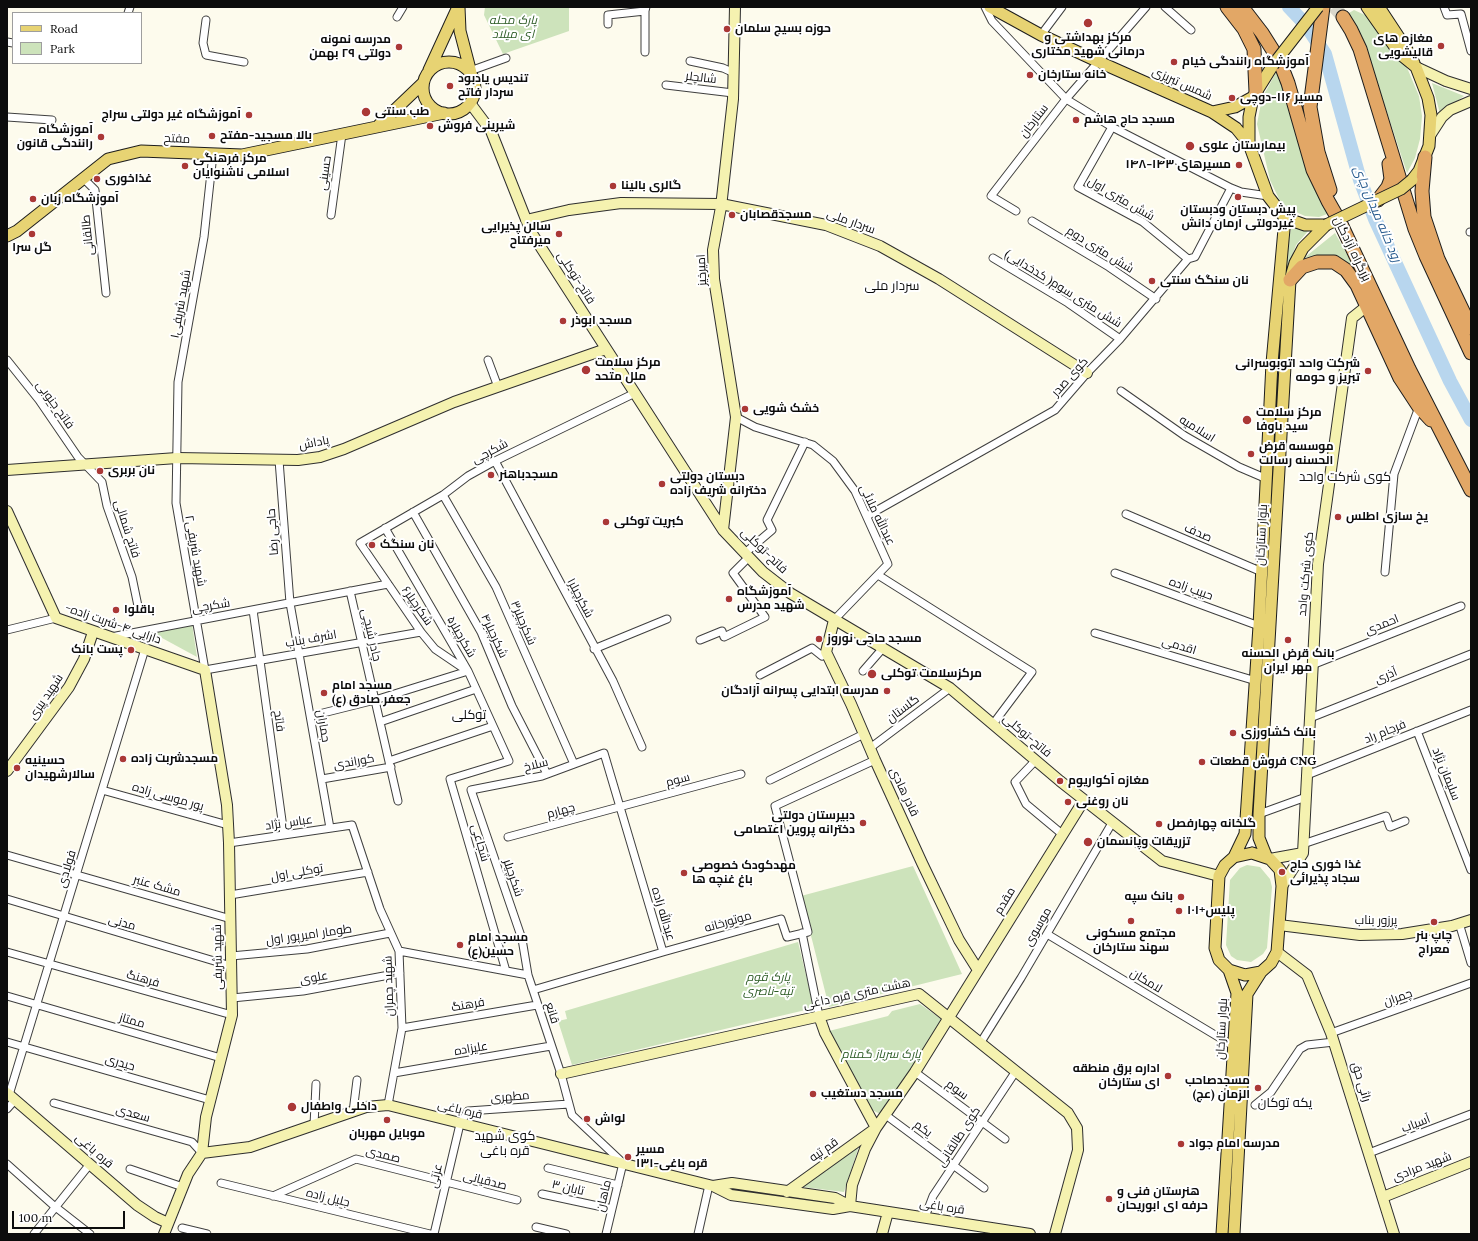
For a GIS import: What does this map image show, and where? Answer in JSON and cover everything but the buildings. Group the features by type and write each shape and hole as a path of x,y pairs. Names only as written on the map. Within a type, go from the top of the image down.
{"highway":[{"path":"1227,7 1244,29 1254,49 1255,94"},
{"name":"بزرگراه آزادگان","path":"1242,7 1262,33 1278,60 1288,83 1313,170 1340,222 1409,369 1471,490"},
{"path":"1323,7 1310,107 1318,152 1340,222"},
{"path":"1378,200 1388,188 1392,179 1391,171 1343,18 1352,30 1360,48 1423,249 1471,353"},
{"path":"1425,157 1422,191 1424,217 1438,259 1471,328"},
{"path":"1290,280 1302,267 1317,262 1334,262 1346,270 1357,285 1400,378 1419,407 1444,435"}],"main road":[{"path":"377,127 423,83 459,7"},
{"path":"423,83 425,98 433,108 444,113 458,112 470,103 474,95 472,75 460,31 459,7"},
{"name":"شمس تبریزی","path":"990,7 1097,61 1212,112 1236,128 1249,144"},
{"path":"1318,7 1273,65 1255,94 1249,117 1249,144 1268,196 1285,218 1305,225 1326,225 1401,189 1412,180 1419,171 1425,157 1431,134 1431,115 1428,98 1416,67 1406,48 1379,7"},
{"path":"1367,7 1400,54 1416,67"},
{"path":"429,71 436,65 445,62 454,62 462,65 472,75"},
{"path":"1212,112 1235,106 1255,94"},
{"name":"مفتح","path":"7,236 17,231 108,159 141,151 242,155 444,113"},
{"name":"بلوار ستارخان","path":"1222,1234 1235,1047 1237,993 1229,970 1219,960 1215,948 1219,876 1225,865 1234,857 1245,834 1256,681 1272,364 1285,218"},
{"name":"بلوار ستارخان","path":"1234,1234 1247,994 1261,972 1271,963 1277,952 1282,886 1280,870 1268,859 1259,838 1259,814 1290,280 1295,263 1304,248 1326,225"},
{"path":"1234,857 1252,853 1268,859"},
{"path":"1229,970 1245,975 1261,972"}],"street":[{"path":"397,17 403,7"},
{"name":"امیرخیز","path":"723,530 736,417 714,278 713,250 721,204 733,93 734,7"},
{"path":"986,7 992,21 1066,98 1112,127 1231,188 1241,192 1268,196"},
{"path":"1041,34 1062,7"},
{"name":"ستارخان","path":"1016,211 991,196 1066,98 1146,7"},
{"path":"1165,7 1191,30"},
{"path":"1444,7 1447,15 1461,14 1471,51"},
{"path":"608,24 608,15 645,9 645,52"},
{"path":"206,20 203,43 206,55 244,62"},
{"path":"472,75 506,58"},
{"path":"690,61 723,68 734,73"},
{"path":"1416,67 1446,81 1471,89"},
{"name":"شالچلر","path":"666,85 733,93"},
{"path":"1431,134 1442,117 1460,104 1471,101"},
{"name":"فاتح-توکلی","path":"470,103 491,131 531,232 723,530 763,572 790,593 950,688 1112,823 1162,861 1219,876"},
{"path":"1460,104 1471,107"},
{"path":"7,117 52,120"},
{"name":"شش متری اول","path":"1112,127 1078,187 1143,222 1188,259"},
{"name":"حسینی","path":"331,215 342,134"},
{"name":"شهید شریفی۱","path":"177,458 178,382 204,237 213,154"},
{"name":"طالقانی","path":"83,178 94,190 106,293"},
{"name":"کوی صدر","path":"867,516 1055,410 1087,373 1156,299 1188,259 1195,257 1231,188"},
{"name":"سردار ملی","path":"526,220 570,210 615,204 721,204 826,224 880,246 939,279 1087,373"},
{"name":"شش متری دوم","path":"1032,221 1109,267 1156,299"},
{"name":"(کدخدایی )شش متری سوم","path":"993,258 1068,303 1120,339"},
{"name":"کوی شرکت واحد","path":"1303,849 1318,564 1352,318 1367,306"},
{"name":"پاداش","path":"7,470 177,458 279,460 320,457 344,450 454,402 606,349"},
{"name":"فاتح جنوبی","path":"7,360 39,400 84,464"},
{"path":"488,360 498,387"},
{"name":"اسلامیه","path":"1121,391 1185,436 1238,467 1267,479"},
{"name":"شکرچی","path":"360,543 443,495 468,476 495,461 635,393"},
{"path":"1385,572 1394,474 1419,407"},
{"name":"عبدالله ملائی","path":"736,417 755,427 813,445 833,461 855,491 888,564 834,620"},
{"path":"700,640 722,630 724,637 765,617 733,573 747,555 772,530 766,520 805,442"},
{"name":"شهید شریفی۲","path":"177,458 176,503 205,670"},
{"name":"حاجی رضا","path":"279,460 290,603"},
{"name":"شکرچیلر۱","path":"495,461 594,649 613,681 642,747"},
{"name":"فاتح شمالی","path":"84,464 93,470 102,482 107,506 132,577 138,606"},
{"name":"شکرچیلر۳","path":"443,495 496,587 574,764"},
{"name":"-دارایی ۴-شربت زاده","path":"7,512 56,618 205,670"},
{"name":"شکرچیلر۴","path":"413,512 482,632 512,706 547,774"},
{"name":"صدف","path":"1126,514 1262,572"},
{"name":"شکرچیلر۵","path":"385,528 468,671 509,761"},
{"name":"شکرچیلر۶","path":"360,543 421,632 435,649 468,671"},
{"name":"حبیب زاده","path":"1115,573 1259,626"},
{"path":"878,575 1032,672 993,724"},
{"name":"شکرچی","path":"109,637 196,619 253,610 388,584"},
{"name":"چادر شبچی","path":"350,591 398,801"},
{"name":"جماران","path":"290,603 330,828"},
{"name":"احمدی","path":"1312,665 1460,606"},
{"name":"فاتح","path":"253,610 284,835"},
{"path":"7,630 56,618"},
{"path":"594,649 667,619"},
{"path":"760,675 812,648 822,656 826,652 834,620"},
{"name":"شهید پیری","path":"7,771 70,687 84,660 93,632"},
{"name":"اشرف بناب","path":"205,670 260,659 421,632"},
{"name":"اقدمی","path":"1095,633 1256,681"},
{"path":"863,672 883,648"},
{"name":"فولادی","path":"10,1096 145,649"},
{"name":"قادر هادی","path":"826,652 852,704 875,760 959,940 978,970"},
{"name":"آذری","path":"1310,718 1471,654"},
{"name":"شهید شریفى","path":"164,1234 188,1174 202,1153 206,1117 232,1015 231,919 227,805 205,670"},
{"path":"310,716 375,700 468,671"},
{"name":"گلستان","path":"870,748 950,688"},
{"path":"380,722 476,689"},
{"name":"فرجام راد","path":"1307,775 1471,710"},
{"name":"کوراندی","path":"322,779 390,764 493,726"},
{"name":"سلیمان نژاد","path":"1417,731 1471,870"},
{"path":"770,780 864,734"},
{"name":"سلاخ","path":"471,790 547,774 604,753"},
{"name":"عبدالله زاده","path":"533,990 663,952 604,753"},
{"path":"875,760 774,806 808,932 802,933 819,1016 825,1033 876,1128"},
{"path":"1036,760 1015,782 1026,804 1062,834"},
{"name":"شجاعی","path":"506,971 450,779 509,761"},
{"name":"سوم","path":"620,807 741,774"},
{"name":"پور موسی زاده","path":"102,790 228,825"},
{"name":"شکرچیلر","path":"471,790 522,940 528,975"},
{"path":"1259,814 1306,797"},
{"name":"مقدم","path":"950,1016 1084,800"},
{"name":"چهارم","path":"508,837 620,807"},
{"path":"1268,859 1303,849 1386,816 1390,827 1405,821"},
{"name":"موسوی","path":"981,1042 1112,823"},
{"name":"عباس نژاد","path":"229,843 352,825"},
{"name":"شهید چمران","path":"352,825 390,933 400,951 402,1028 388,1105"},
{"path":"1282,886 1303,849"},
{"name":"مشک عنبر","path":"7,855 231,919"},
{"name":"توکلی اول","path":"230,895 368,872"},
{"name":"مدنی","path":"7,899 64,917 231,961"},
{"name":"موتورخانه","path":"663,952 781,919 787,937 802,933"},
{"name":"پرزور بناب","path":"1279,925 1360,935 1402,934 1471,920"},
{"path":"1459,923 1471,963"},
{"name":"طومار امیرپور اول","path":"231,961 390,933"},
{"name":"لامکان","path":"1047,934 1235,1047"},
{"path":"400,951 528,975"},
{"name":"فرهنگ","path":"7,952 232,1015"},
{"name":"راثی حق","path":"1277,952 1307,975 1333,1038 1394,1234"},
{"name":"علوی","path":"232,998 303,991 400,973"},
{"name":"قانع","path":"528,975 561,1074 572,1115 623,1163"},
{"name":"چمران","path":"1255,1105 1270,1092 1300,1049 1307,1045 1333,1038 1471,983"},
{"name":"هشت متری قره داغی","path":"561,1074 919,994 950,1016 1068,1113 1077,1128 1078,1150 1055,1234"},
{"path":"7,996 37,1004"},
{"name":"ممتاز","path":"37,1004 221,1058"},
{"name":"فرهنگ","path":"402,1028 537,1005"},
{"name":"قم تپه","path":"787,1192 876,1128 887,1116 950,1016"},
{"name":"حیدری","path":"7,1042 210,1100"},
{"name":"علیزاده","path":"394,1073 551,1046"},
{"name":"کوی طالقانی","path":"925,1217 934,1196 1016,1071"},
{"name":"سوم","path":"916,1072 1005,1139"},
{"path":"353,1112 357,1080"},
{"path":"314,1125 316,1084"},
{"path":"7,1109 10,1096"},
{"name":"قره باغی","path":"10,1096 137,1205 168,1223"},
{"name":"سعدی","path":"54,1103 192,1142 202,1153"},
{"name":"مطهری","path":"460,1124 468,1111 569,1104"},
{"name":"قره باغی","path":"202,1153 250,1147 366,1108 388,1105 711,1186"},
{"name":"آسیاب","path":"1369,1153 1471,1114"},
{"name":"یکم","path":"887,1116 984,1188"},
{"name":"عزتی","path":"434,1234 460,1124"},
{"name":"قم تپه","path":"850,1206 852,1185 865,1149 876,1128"},
{"name":"صمدی","path":"274,1196 356,1160 446,1182"},
{"name":"شهید مرادی","path":"1383,1197 1471,1162"},
{"name":"ماهان","path":"606,1234 623,1163"},
{"path":"7,1164 56,1207 90,1234"},
{"path":"34,1234 90,1164"},
{"path":"548,1168 618,1185"},
{"path":"130,1169 183,1187"},
{"name":"صدقیانی","path":"446,1182 518,1200"},
{"name":"جلیل زاده","path":"221,1183 430,1234"},
{"path":"711,1186 732,1183 835,1198 850,1206"},
{"path":"711,1186 731,1195 833,1210 850,1206"},
{"path":"698,1234 711,1186"},
{"name":"تابان ۳","path":"542,1194 612,1209"},
{"name":"قره باغی","path":"850,1206 1030,1234"},
{"path":"882,1234 888,1212"},
{"path":"168,1223 184,1231 207,1234"},
{"path":"536,1227 566,1234"}],"green space":[{"name":"پارک محله ای میلاد","path":"485,7 569,7 569,31 503,54 484,15"},
{"path":"1354,10 1365,15 1386,34 1408,70 1419,96 1422,116 1420,139 1415,158 1407,173 1362,36 1349,13"},
{"path":"1279,67 1330,213 1319,217 1305,216 1287,208 1279,199 1270,180 1257,124 1262,98"},
{"path":"1432,83 1464,96 1440,114"},
{"path":"1291,227 1309,230 1296,245 1285,287 1283,287"},
{"path":"1335,233 1357,272 1346,262 1334,257 1319,255 1304,258"},
{"path":"192,624 197,657 151,632"},
{"path":"1247,865 1260,867 1270,879 1272,887 1267,948 1263,954 1251,962 1237,960 1231,956 1226,945 1230,880 1240,868"},
{"name":"پارک قوم تپه-ناصری","path":"913,866 962,974 829,1007 801,896"},
{"name":"پارک قوم تپه-ناصری","path":"798,942 814,1008 572,1065 558,1021 567,1019 565,1011"},
{"name":"پارک سرباز گمنام","path":"920,1004 941,1019 949,1016 882,1115 868,1108 829,1031 888,1016 892,1011"},
{"path":"859,1146 844,1192 803,1187"}],"waterway":[{"name":"رود خانه میدان چای","path":"1289,7 1306,25 1325,54 1360,180 1375,219 1450,381 1471,420"}],"tunnel":[{"path":"1334,7 1343,17"}],"place":[{"name":"مرکز بهداشتی و درمانی شهید مختاری","path":"1088,23"},
{"name":"حوزه بسیج سلمان","path":"727,29"},
{"name":"مغازه های قالیشویی","path":"1441,46"},
{"name":"مدرسه نمونه دولتی ۲۹ بهمن","path":"399,47"},
{"name":"آموزشگاه رانندگی خیام","path":"1174,62"},
{"name":"خانه ستارخان","path":"1030,75"},
{"name":"تندیس یادبود سردار فاتح","path":"450,86"},
{"name":"مسیر ۱۱۶-دوچی","path":"1232,98"},
{"name":"طب سنتی","path":"366,112"},
{"name":"آموزشگاه غیر دولتی سراج","path":"249,115"},
{"name":"مسجد حاج هاشم","path":"1076,120"},
{"name":"شیرینی فروش","path":"430,126"},
{"name":"بالا مسجید-مفتح","path":"212,136"},
{"name":"آموزشگاه رانندگی قانون","path":"101,137"},
{"name":"بیمارستان علوی","path":"1190,146"},
{"name":"مسیرهای ۱۴۳-۱۴۸","path":"1239,165"},
{"name":"مرکز فرهنگی اسلامی ناشنوایان","path":"185,166"},
{"name":"غذاخوری","path":"97,179"},
{"name":"گالری بالینا","path":"613,186"},
{"name":"پیش دبستان ودبستان غیردولتی آرمان دانش","path":"1238,197"},
{"name":"آموزشگاه زبان","path":"33,199"},
{"name":"مسجدقصابان","path":"732,215"},
{"name":"گل سرا","path":"32,234"},
{"name":"سالن پذیرایی میرفتاح","path":"559,234"},
{"name":"نان سنگک سنتی","path":"1152,281"},
{"name":"مسجد ابوذر","path":"563,321"},
{"name":"مرکز سلامت ملل متحد","path":"586,370"},
{"name":"شرکت واحد اتوبوسرانی تبریز و حومه","path":"1368,371"},
{"name":"خشک شویی","path":"745,409"},
{"name":"مرکز سلامت سید باوفا","path":"1247,420"},
{"name":"موسسه قرض الحسنه رسالت","path":"1251,454"},
{"name":"نان بربری","path":"100,471"},
{"name":"مسجدباهنر","path":"491,475"},
{"name":"دبستان دولتی دخترانه شریف زاده","path":"662,484"},
{"name":"یخ سازی اطلس","path":"1338,517"},
{"name":"کبریت توکلی","path":"606,522"},
{"name":"نان سنگک","path":"372,545"},
{"name":"آموزشگاه شهید مدرس","path":"729,599"},
{"name":"باقلوا","path":"116,610"},
{"name":"مسجد حاجی نوروز","path":"819,639"},
{"name":"بانک قرض الحسنه مهر ایران","path":"1288,640"},
{"name":"پست بانک","path":"131,650"},
{"name":"مرکزسلامت توکلی","path":"872,674"},
{"name":"مدرسه ابتدایی پسرانه آزادگان","path":"887,691"},
{"name":"مسجد امام جعفر صادق (ع)","path":"324,693"},
{"name":"بانک کشاورزی","path":"1233,733"},
{"name":"مسجدشربت زاده","path":"123,759"},
{"name":"فروش قطعات CNG","path":"1202,762"},
{"name":"حسینیه سالارشهیدان","path":"17,768"},
{"name":"مغازه آکواریوم","path":"1060,781"},
{"name":"نان روغنی","path":"1068,802"},
{"name":"دبیرستان دولتی دخترانه پروین اعتصامی","path":"863,823"},
{"name":"گلخانه چهارفصل","path":"1159,824"},
{"name":"تزریقات وپانسمان","path":"1088,842"},
{"name":"غذا خوری حاج سجاد پذیرائی","path":"1282,872"},
{"name":"مهدکودک خصوصی باغ غنچه ها","path":"684,873"},
{"name":"بانک سپه","path":"1181,897"},
{"name":"پلیس+۱۰۱","path":"1179,911"},
{"name":"مجتمع مسکونی سهند ستارخان","path":"1131,921"},
{"name":"چاپ بنر معراج","path":"1434,922"},
{"name":"مسجد امام حسین(ع)","path":"460,945"},
{"name":"اداره برق منطقه ای ستارخان","path":"1168,1076"},
{"name":"مسجدصاحب الزمان (عج)","path":"1258,1088"},
{"name":"مسجد دستغیب","path":"813,1094"},
{"name":"داخلی واطفال","path":"292,1107"},
{"name":"لواش","path":"587,1119"},
{"name":"موبایل مهربان","path":"387,1120"},
{"name":"مدرسه امام جواد","path":"1181,1144"},
{"name":"مسیر ۱۳۱-قره باغی","path":"628,1157"},
{"name":"هنرستان فنی و حرفه ای ابوریحان","path":"1109,1199"}],"district":[{"name":"سردار ملی","path":"892,286"},
{"name":"کوی شرکت واحد","path":"1345,477"},
{"name":"توکلی","path":"469,715"},
{"name":"یکه توکان","path":"1285,1103"},
{"name":"کوی شهید قره باغی","path":"505,1144"}]}
